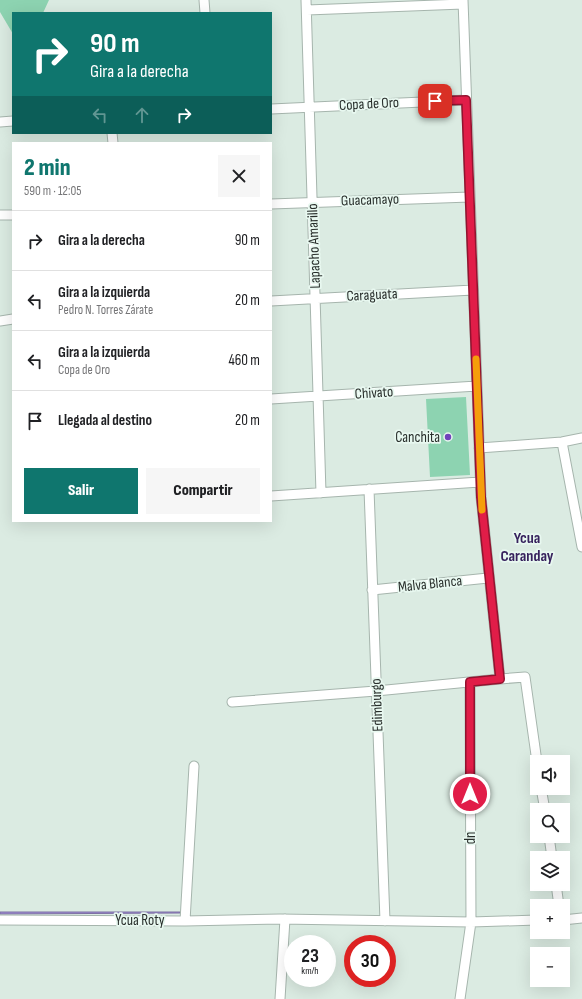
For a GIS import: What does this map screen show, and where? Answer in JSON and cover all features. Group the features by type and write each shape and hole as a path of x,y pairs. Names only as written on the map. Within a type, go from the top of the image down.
{"street":[{"path":"204,0 204,12"},
{"name":"Lapacho Amarillo","path":"306,0 321,493"},
{"path":"307,10 463,2 480,482 488,578 500,679"},
{"name":"Copa de Oro","path":"272,109 466,100"},
{"path":"0,122 12,121"},
{"name":"Guacamayo","path":"272,204 470,197"},
{"path":"0,215 12,215"},
{"name":"Caraguata","path":"272,301 473,290"},
{"path":"0,321 12,320"},
{"name":"Chivato","path":"272,399 477,386"},
{"path":"479,448 562,442 582,438"},
{"path":"562,442 582,547"},
{"path":"272,496 480,482"},
{"name":"Edimburgo","path":"369,489 385,921"},
{"name":"Malva Blanca","path":"372,590 488,578"},
{"path":"232,702 376,691 525,677 536,755"},
{"name":"dn","path":"460,999 471,922 470,682"},
{"path":"185,920 194,766"},
{"path":"570,919 582,918"},
{"path":"280,999 283,919"},
{"name":"Ycua Roty","path":"0,920 283,919 471,922 530,920"}],"green space":[{"path":"0,0 49,0 43,12 12,12 12,32 0,12"},
{"name":"Canchita","path":"466,397 470,475 430,477 426,399"}],"shaded area":[{"path":"0,912 180,912 180,913 0,914"}],"slow traffic":[{"path":"476,359 482,510"}],"place":[{"name":"Canchita","path":"448,437"}],"district":[{"name":"Ycua Caranday","path":"527,547"}],"route":[{"path":"435,101 466,100 481,497 488,578 500,679 470,682 470,794"}]}
